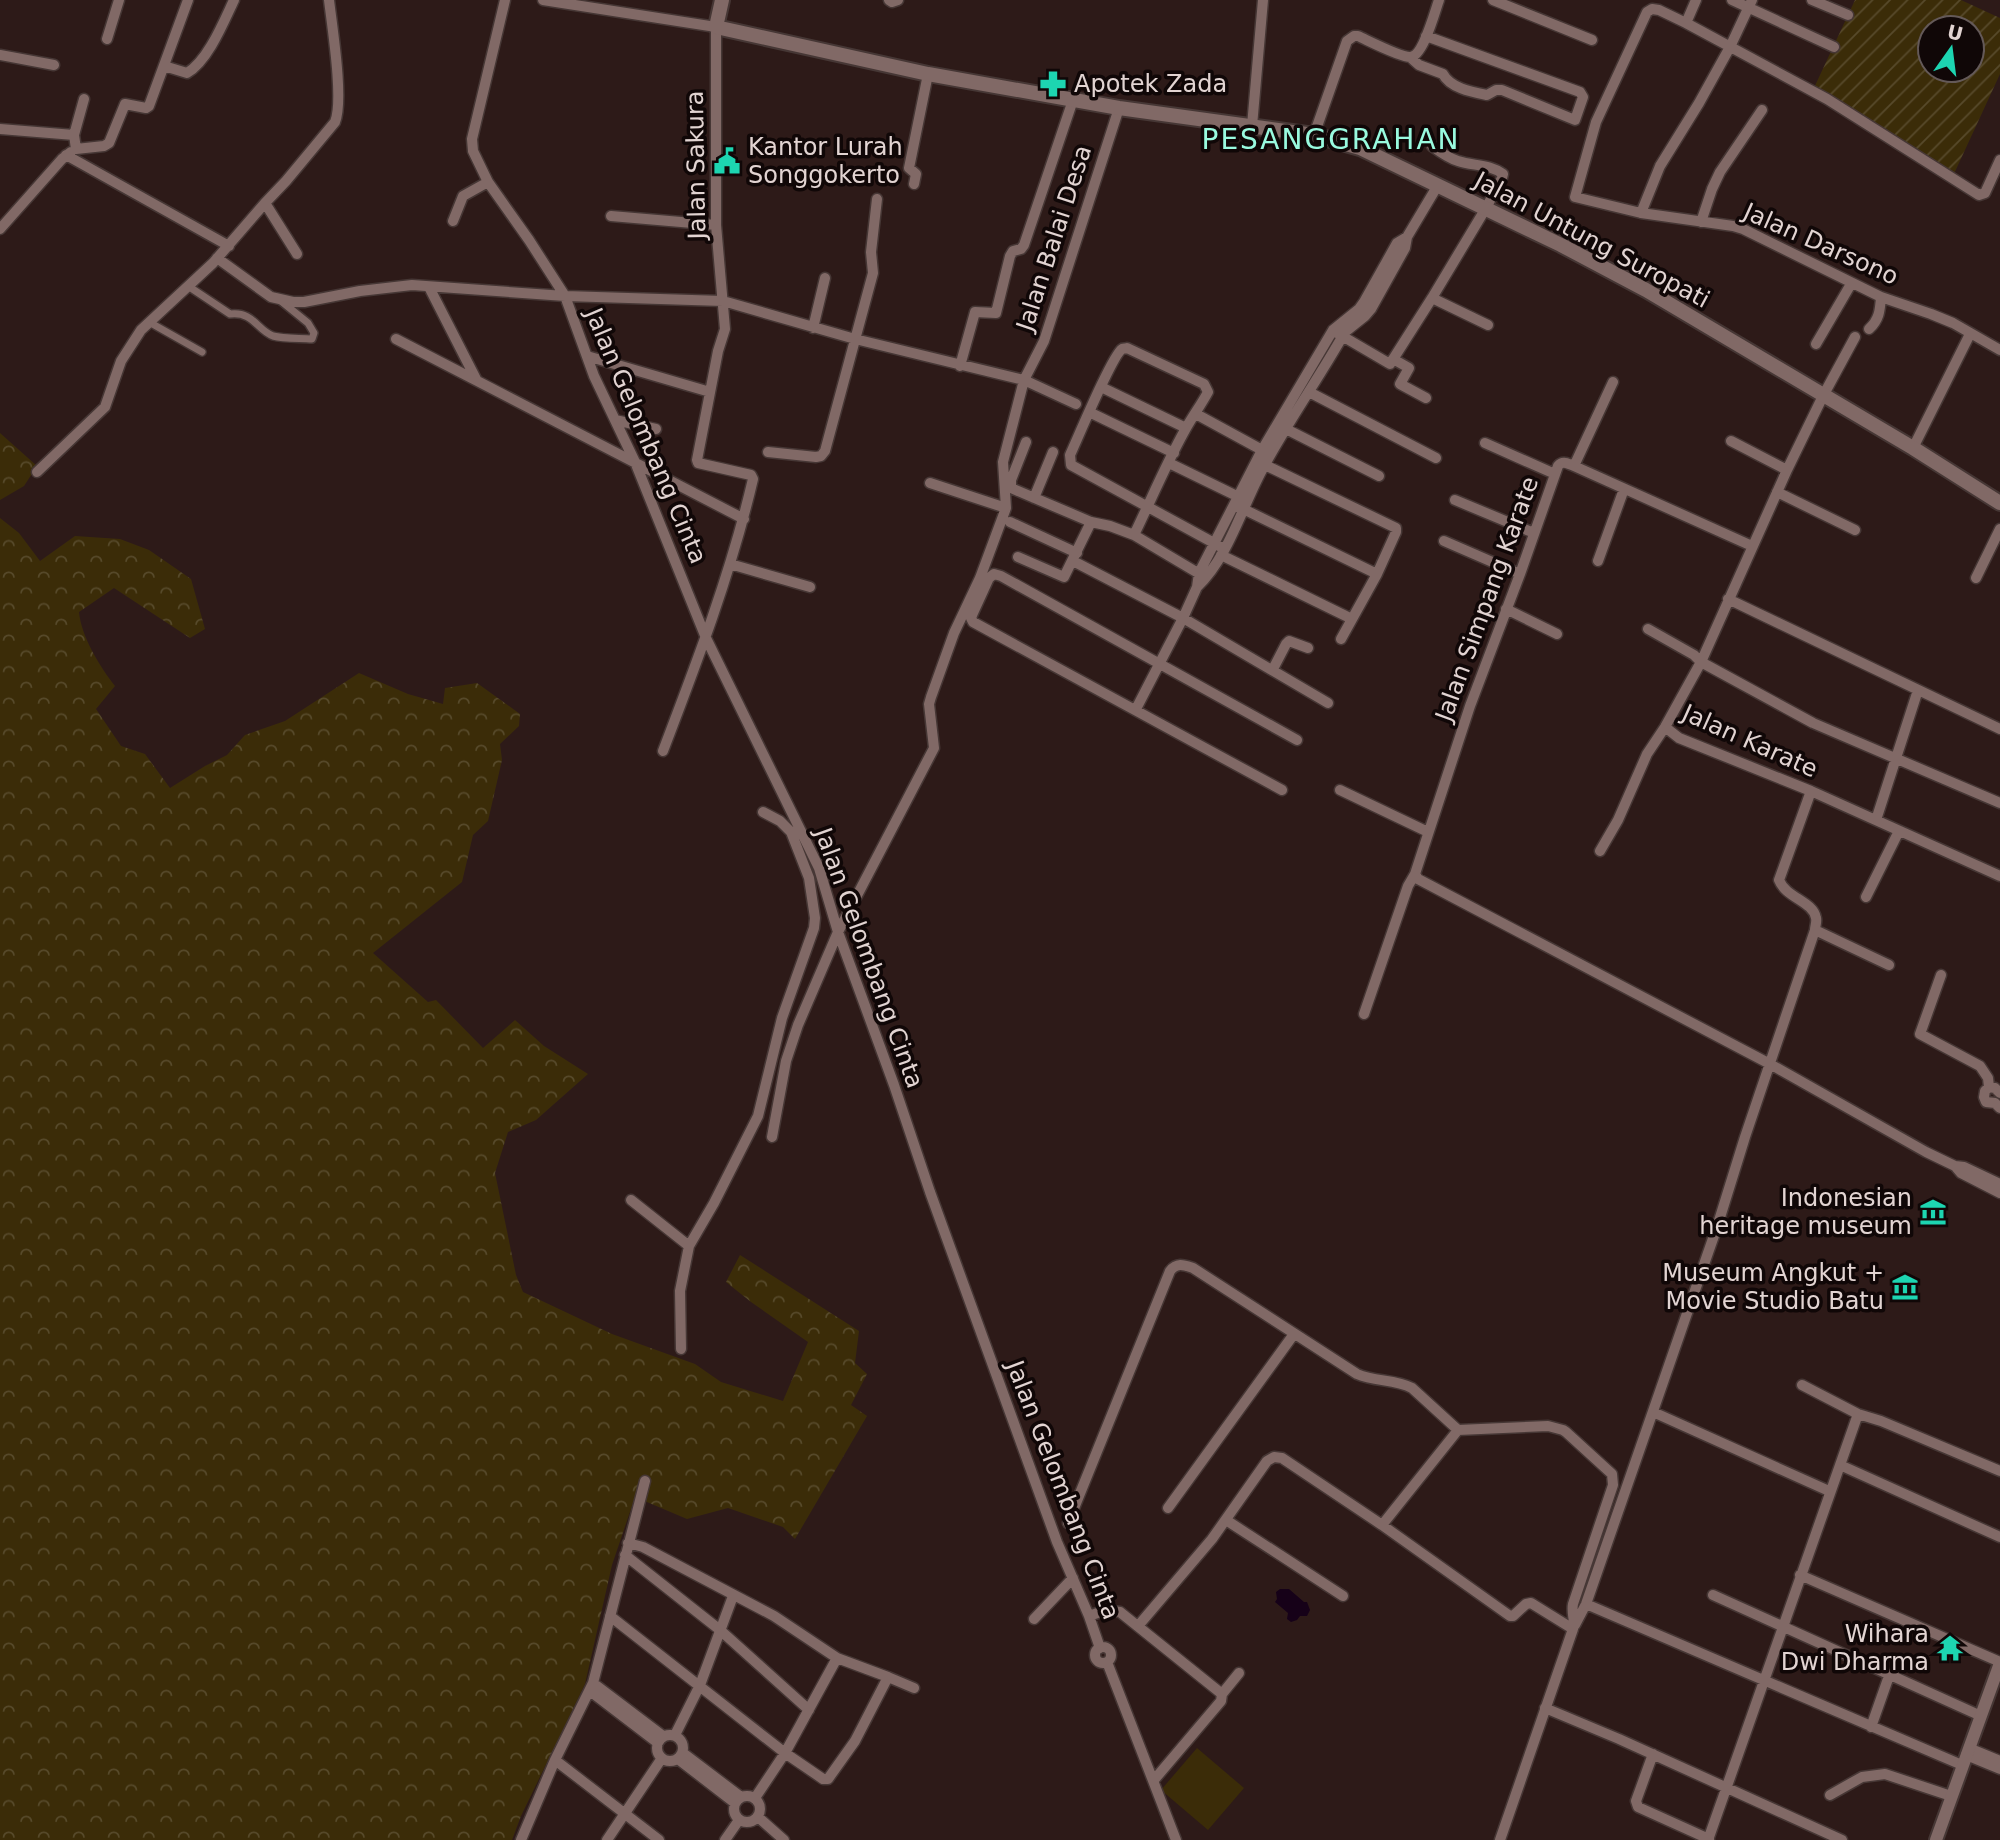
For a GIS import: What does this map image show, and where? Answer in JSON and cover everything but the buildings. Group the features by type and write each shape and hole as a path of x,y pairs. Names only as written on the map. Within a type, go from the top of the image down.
{"main road":[{"path":"716,27 722,0"},
{"name":"Jalan Untung Suropati","path":"716,27 928,74 1119,108 1314,135 1360,148 1486,208 1646,290 1913,448 2000,503"}],"street":[{"path":"107,39 119,0"},
{"path":"0,229 66,155 76,149 109,143 125,104 146,108 149,106 188,0"},
{"path":"164,66 187,73 194,69 215,39 234,0"},
{"path":"37,472 102,413 121,361 141,330 229,246 337,117 336,66 329,0"},
{"name":"Jalan Gelombang Cinta","path":"505,0 472,139 472,151 488,182 565,296 587,356 635,462 706,638 819,868 838,932 1057,1542 1090,1616 1100,1648 1107,1648 1111,1652 1107,1662 1154,1780"},
{"path":"543,0 716,27"},
{"path":"889,0 898,0"},
{"path":"1252,126 1262,0"},
{"path":"1410,57 1418,53 1438,0"},
{"path":"1493,0 1592,40"},
{"path":"1696,0 1686,23 1827,99 1979,195 1985,192 2000,160"},
{"path":"1732,0 1750,4 1834,47"},
{"path":"1812,0 1848,15"},
{"path":"1641,213 1660,166 1699,103 1750,4"},
{"name":"Jalan Darsono","path":"1686,23 1659,10 1652,9 1647,12 1596,122 1574,197 1641,213 1743,229 1881,298 1953,323 2000,350"},
{"name":"Jalan Sakura","path":"716,27 716,225 725,330 718,351 697,461 752,475 744,519"},
{"path":"1314,135 1347,41 1354,36 1410,57 1419,65 1443,74 1452,84 1487,95 1502,90 1575,120 1583,97 1580,92 1426,36"},
{"path":"0,55 54,65"},
{"path":"914,184 916,174 909,168 928,74"},
{"path":"76,149 74,135 85,99"},
{"path":"960,366 975,312 996,313 1010,256 1024,245 1073,100"},
{"name":"Jalan Balai Desa","path":"1006,508 1003,463 1024,380 1044,341 1119,108"},
{"path":"1701,222 1720,172 1762,110"},
{"path":"0,129 74,135"},
{"path":"1338,333 1390,364 1486,208 1503,174 1492,168 1450,158 1432,146"},
{"path":"66,155 229,246"},
{"path":"453,221 463,196 488,182"},
{"path":"1136,709 1183,618 1214,544 1265,465 1284,425 1338,333 1359,309 1397,243 1407,237 1438,185"},
{"path":"768,452 816,457 823,454 873,270 871,247 877,200"},
{"path":"265,203 297,254"},
{"path":"611,216 716,225"},
{"path":"188,286 230,314 253,320 272,335 312,339 314,333 308,323 281,300 271,297 217,258"},
{"path":"813,328 825,278"},
{"path":"1816,344 1851,284"},
{"name":"Jalan Gelombang Cinta","path":"281,300 304,302 400,286 565,296"},
{"path":"429,287 476,379"},
{"path":"565,296 723,301 813,328 1024,380 1076,404"},
{"path":"1432,298 1488,324"},
{"path":"1869,329 1880,315 1881,298"},
{"path":"149,322 202,352"},
{"path":"1203,575 1223,552 1262,450 1309,392 1338,333"},
{"path":"1913,448 1970,334"},
{"name":"Jalan Karate","path":"1855,337 1787,470 1701,662 1665,727 1679,738 1811,791 2000,876"},
{"path":"396,339 744,519 706,638 663,751"},
{"path":"1134,535 1148,507 1186,428 1208,392 1204,384 1127,348 1119,352 1101,387 1070,455 1070,463 1148,507 1214,544 1223,552 1352,620"},
{"path":"587,356 710,392"},
{"path":"1393,359 1409,368 1400,384 1426,398"},
{"path":"1574,466 1613,382"},
{"path":"1101,387 1186,428"},
{"path":"1309,392 1436,458"},
{"path":"1089,412 1174,453"},
{"path":"1196,414 1262,450"},
{"path":"615,420 656,429"},
{"path":"1284,425 1379,476"},
{"path":"1731,441 1787,470"},
{"path":"1026,442 1011,488 1091,522 1134,535 1203,575"},
{"path":"1485,443 1555,474"},
{"path":"1034,498 1052,452"},
{"path":"1169,463 1377,574"},
{"name":"Jalan Simpang Karate","path":"1364,1014 1470,706 1560,463 1574,466 1752,546"},
{"path":"1265,465 1396,528 1377,574 1341,639"},
{"path":"772,1137 786,1061 798,1025 838,932 934,748 929,704 931,697 954,633 983,570 1006,508 930,483"},
{"path":"1598,561 1623,489"},
{"path":"1777,492 1856,530"},
{"path":"1455,500 1534,533"},
{"path":"1010,522 1273,669 1328,703"},
{"path":"1018,558 1062,577 1066,576 1091,522"},
{"path":"1976,578 2000,529"},
{"path":"1444,541 1520,574"},
{"path":"730,564 810,587"},
{"path":"1282,790 973,622 971,618 989,578 994,574 1001,576 1297,740"},
{"path":"1728,599 2000,729"},
{"path":"1506,609 1557,634"},
{"path":"1648,629 1694,655 1701,662 1814,723 2000,803"},
{"path":"1273,669 1289,642 1308,648"},
{"path":"1876,820 1918,690"},
{"path":"1600,851 1618,820 1647,754 1665,727"},
{"path":"1340,790 1428,832"},
{"path":"1500,1840 1574,1627 1587,1604 1717,1227 1815,930 1816,917 1811,908 1790,895 1779,880 1811,791"},
{"path":"681,1349 680,1291 689,1246 758,1116 782,1018 814,928 809,878 791,832 780,821 763,812"},
{"path":"1866,897 1899,831"},
{"path":"1415,872 1418,879 1770,1064 1926,1152 2000,1184"},
{"path":"1815,930 1889,965"},
{"path":"1941,975 1920,1034 1980,1066 1988,1078 1989,1087 1984,1097 1989,1103 1999,1101 1995,1088 1989,1087"},
{"path":"1955,1166 1961,1173 2000,1193"},
{"path":"631,1200 689,1246"},
{"path":"1068,1523 1173,1268 1179,1265 1193,1268 1357,1374 1377,1381 1405,1384 1412,1388 1458,1430 1548,1426 1558,1428 1566,1432 1612,1474 1612,1490 1573,1604 1571,1616 1574,1627"},
{"path":"1168,1508 1294,1334"},
{"path":"1802,1385 1858,1414 2000,1471"},
{"path":"1653,1412 1829,1491"},
{"path":"1653,1754 1636,1801 1638,1807 1708,1840 1858,1414"},
{"path":"1382,1525 1458,1430"},
{"path":"1138,1626 1198,1557 1267,1461 1276,1457 1282,1458 1382,1525 1510,1616 1531,1603 1574,1627"},
{"path":"1840,1465 2000,1536"},
{"path":"522,1840 555,1760 592,1687 645,1481"},
{"path":"1226,1520 1343,1596"},
{"path":"628,1543 647,1549 774,1616 837,1658 914,1688"},
{"path":"625,1555 720,1630 809,1710"},
{"path":"1800,1576 1999,1668 1936,1840"},
{"path":"1034,1619 1073,1578"},
{"path":"1713,1595 1980,1716"},
{"path":"660,1740 675,1735 700,1685 733,1596"},
{"path":"1587,1604 1871,1727 2000,1769"},
{"path":"1090,1616 1106,1610 1120,1612 1222,1694"},
{"path":"610,1616 785,1753 823,1779 828,1779 855,1741 888,1677"},
{"path":"755,1798 785,1753 837,1658"},
{"path":"1176,1840 1154,1780 1221,1701 1222,1694 1239,1673"},
{"path":"1871,1727 1889,1676"},
{"path":"592,1687 660,1740"},
{"path":"1545,1708 1842,1840"},
{"path":"675,1735 682,1741 681,1756"},
{"path":"660,1740 657,1751 662,1758 670,1761 681,1756"},
{"path":"681,1756 738,1800"},
{"path":"1965,1756 2000,1761"},
{"path":"612,1838 625,1813 662,1758"},
{"path":"555,1760 659,1840"},
{"path":"1830,1795 1862,1777 1885,1774 1951,1796"},
{"path":"748,1796 755,1798 761,1809 758,1817 747,1823 739,1820 734,1814 738,1800 748,1796"},
{"path":"758,1817 784,1840"},
{"path":"725,1840 739,1820"}],"green space":[{"path":"1855,0 1961,0 2000,18 2000,74 1953,176 1813,90"},
{"path":"0,433 37,466 24,486 0,500"},
{"path":"0,518 19,533 40,561 75,536 120,539 149,550 191,579 205,629 190,638 114,588 79,612 83,631 92,651 115,686 96,709 121,746 145,754 170,788 227,755 245,735 285,721 359,673 408,694 443,704 445,688 477,683 520,714 519,726 500,744 502,760 488,821 473,835 462,882 373,953 428,1002 436,1000 483,1048 515,1020 544,1046 588,1074 536,1120 508,1132 495,1173 516,1275 523,1292 612,1334 695,1364 721,1382 783,1401 808,1342 726,1282 740,1255 859,1331 855,1363 867,1374 851,1405 867,1416 795,1539 783,1527 728,1508 687,1519 635,1497 612,1565 585,1684 512,1840 0,1840"},
{"path":"1197,1748 1244,1788 1208,1830 1161,1790"}],"shaded area":[{"path":"1289,1589 1307,1602 1310,1610 1307,1616 1300,1616 1291,1622 1287,1619 1288,1613 1275,1602 1276,1592"}],"place":[{"name":"Apotek Zada","path":"1053,84"},
{"name":"Kantor Lurah Songgokerto","path":"727,161"},
{"name":"Indonesian heritage museum","path":"1933,1212"},
{"name":"Museum Angkut + Movie Studio Batu","path":"1905,1287"},
{"name":"Wihara Dwi Dharma","path":"1950,1648"}],"district":[{"name":"PESANGGRAHAN","path":"1331,139"}]}
